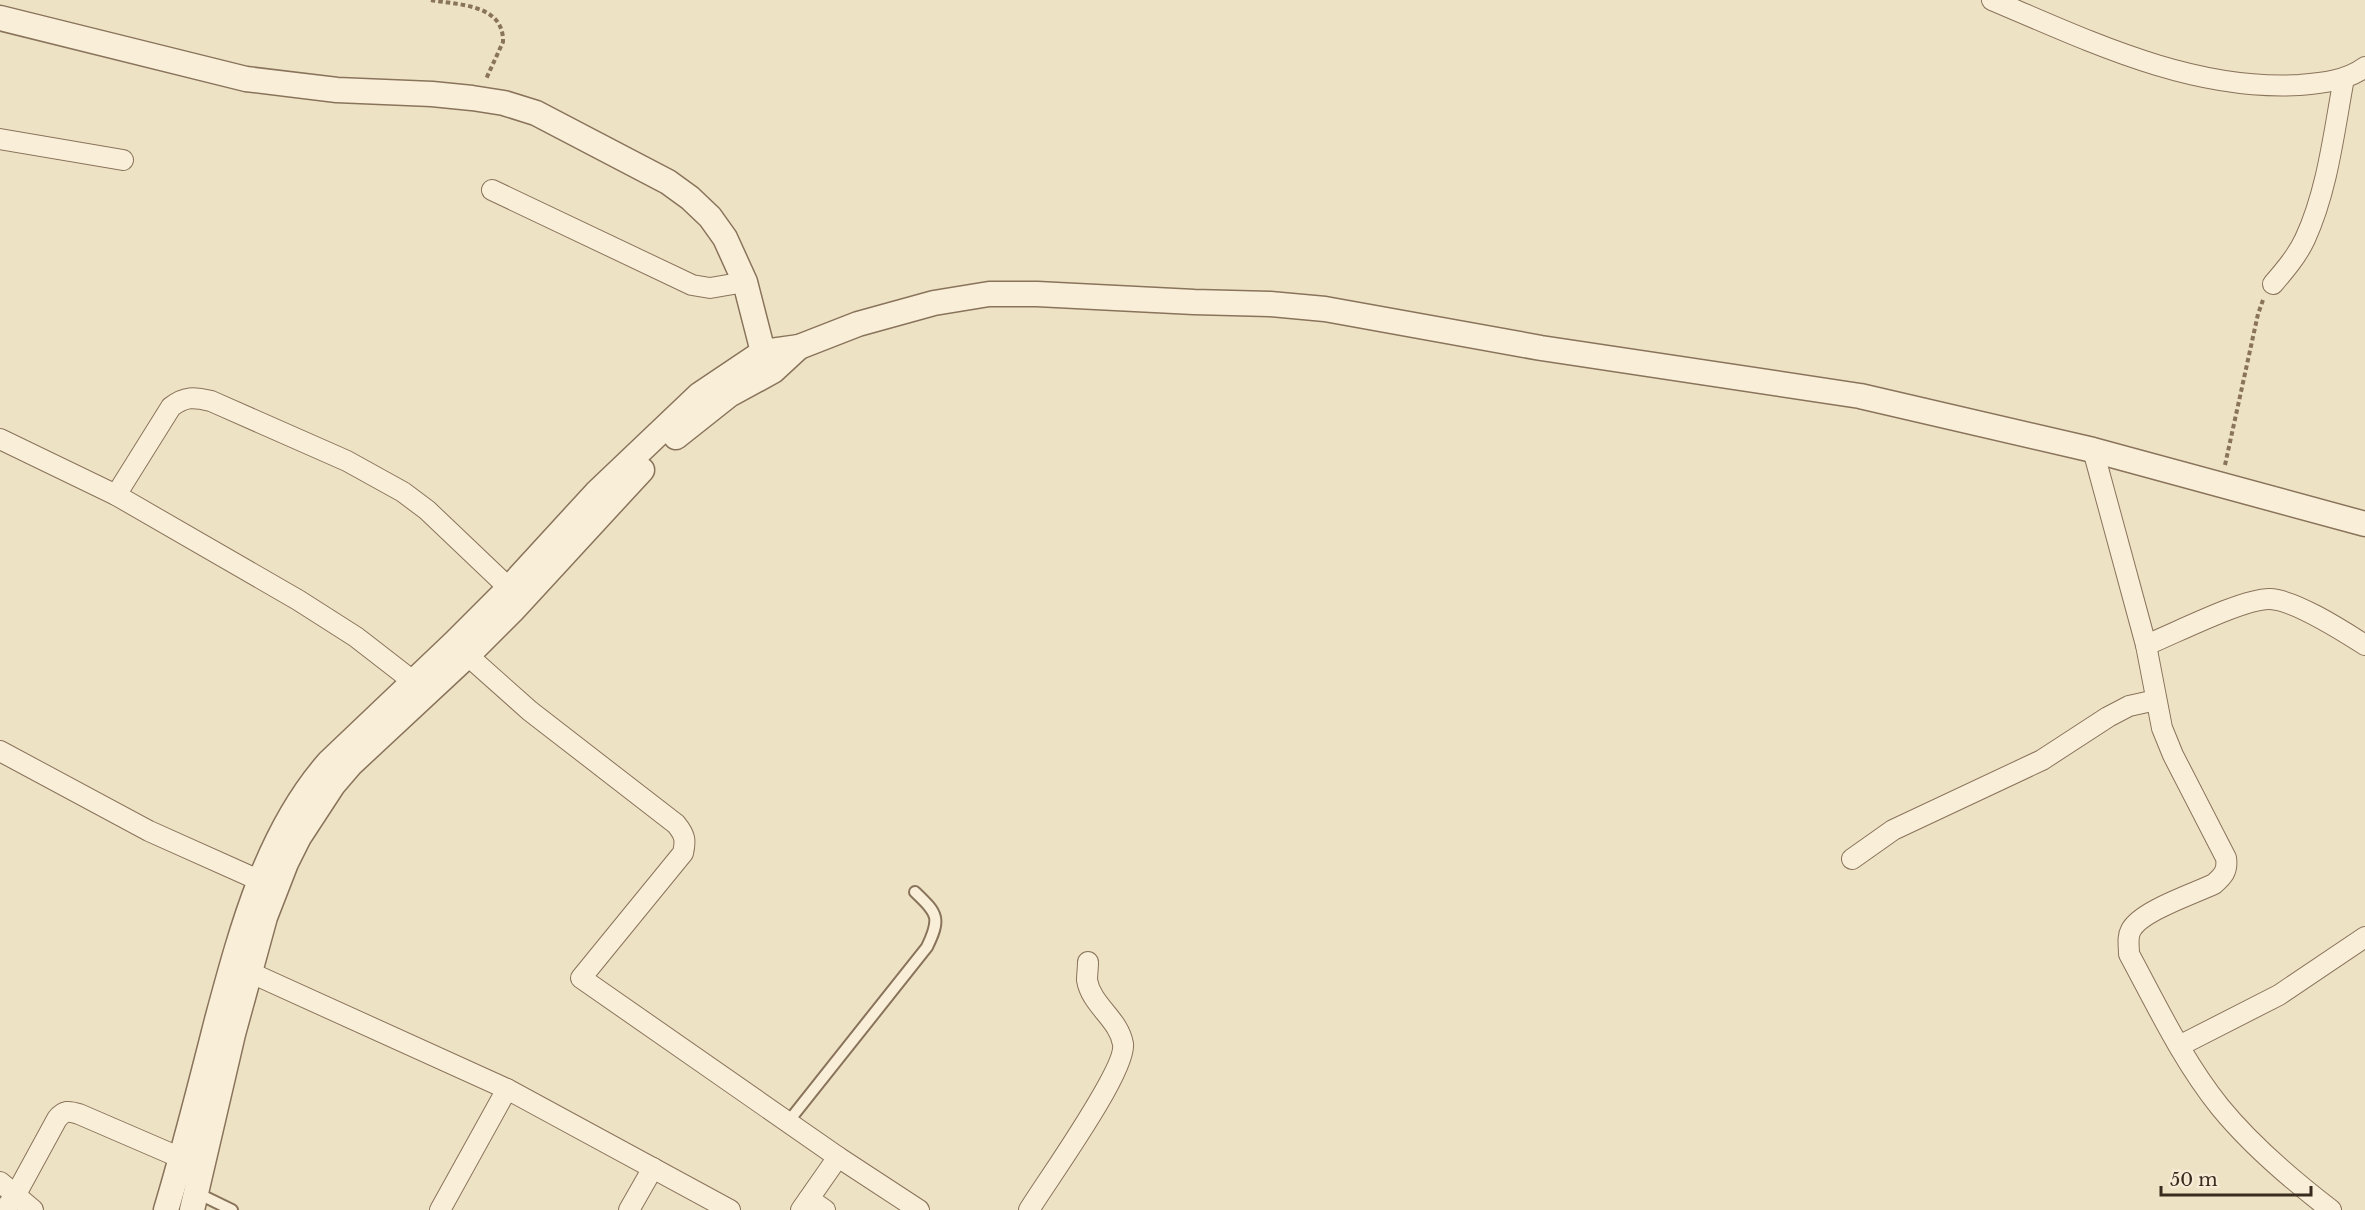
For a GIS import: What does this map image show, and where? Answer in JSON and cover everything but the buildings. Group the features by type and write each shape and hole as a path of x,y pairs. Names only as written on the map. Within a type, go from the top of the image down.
{"street":[{"path":"1992,0 2121,54 2185,73 2278,86 2322,83 2355,75 2365,67"},
{"path":"0,18 246,80 337,90 432,94 484,99 536,113 668,182 710,217 726,238 745,282 768,361"},
{"path":"2273,284 2295,257 2311,224 2330,156 2344,78"},
{"path":"0,139 123,160"},
{"path":"492,190 693,285 710,288 745,282"},
{"path":"166,1210 240,934 268,884 333,785 461,649 509,588 596,493 699,395 799,347 858,324 934,303 989,294 1269,304 1325,309 1541,348 1860,396 2093,450 2365,524"},
{"path":"194,1201 268,884 286,823 309,784 329,762 414,682 512,611 625,487 668,444 768,361"},
{"path":"116,495 171,407 181,400 193,397 202,399 347,461 403,492 427,510 509,588"},
{"path":"0,439 116,495 298,600 356,637 414,682"},
{"path":"2093,450 2146,645 2162,728 2173,755 2226,858 2228,867 2223,876 2214,884 2141,918 2131,930 2128,940 2129,954 2179,1046 2227,1114 2320,1207"},
{"path":"2146,645 2249,602 2271,599 2293,605 2365,645"},
{"path":"461,649 530,711 676,825 684,834 686,841 683,853 581,978 838,1157 919,1210"},
{"path":"1852,858 1916,817 2042,760 2122,709 2156,700"},
{"path":"0,751 149,831 268,884"},
{"path":"2179,1046 2279,995 2365,937"},
{"path":"1029,1210 1112,1078 1124,1046 1120,1033 1093,996 1087,981 1088,962"},
{"path":"249,972 507,1089 730,1210"},
{"path":"447,1208 507,1089"},
{"path":"10,1203 63,1112 79,1114 180,1158"},
{"path":"825,1210 805,1205 838,1157"},
{"path":"629,1210 653,1168"},
{"path":"0,1182 10,1203 33,1210"}],"lane":[{"path":"788,1122 927,947 937,927 935,915 928,904 915,892"},
{"path":"194,1201 232,1210"}],"path":[{"path":"431,0 472,5 493,18 499,26 503,42 488,74 484,99"},
{"path":"2221,484 2258,314 2273,284"}]}
